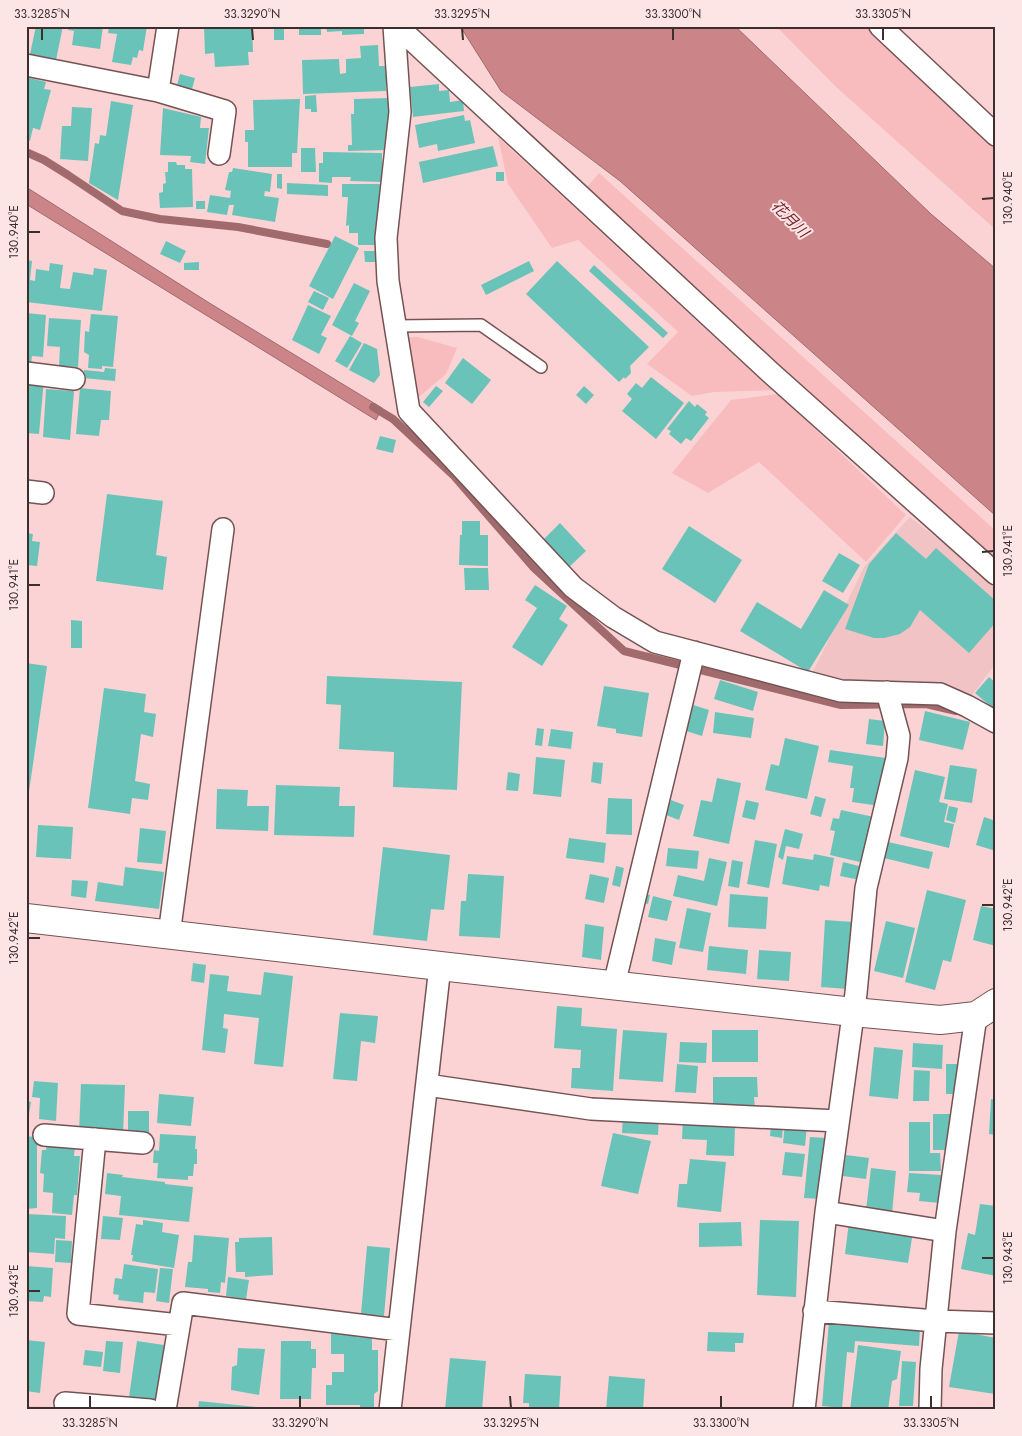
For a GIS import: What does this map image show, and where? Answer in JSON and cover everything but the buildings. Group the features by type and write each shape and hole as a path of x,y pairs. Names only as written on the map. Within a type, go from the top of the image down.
{"street":[{"path":"158,91 168,26"},
{"path":"395,26 400,112 386,238 388,281 408,410 573,587 613,617 692,662 841,691 940,694 996,722"},
{"path":"395,26 771,373 996,574"},
{"path":"880,26 996,134"},
{"path":"26,65 158,91 225,111 219,154"},
{"path":"26,373 74,379"},
{"path":"169,935 222,529"},
{"path":"614,985 692,662"},
{"path":"804,1410 826,1212 854,1012 866,888 897,758 898,736 887,692"},
{"path":"26,918 854,1012 940,1020 986,1010 945,1231 931,1369 930,1410"},
{"path":"390,1410 440,966"},
{"path":"427,1085 592,1108 838,1121"},
{"path":"44,1135 143,1143"},
{"path":"95,1139 78,1314 179,1325"},
{"path":"826,1212 945,1231"},
{"path":"165,1410 183,1303 399,1330"},
{"path":"814,1311 936,1322 996,1323"},
{"path":"65,1403 150,1410"}],"lane":[{"path":"395,326 481,325 541,367"}],"shaded area":[{"path":"776,26 870,26 996,147 996,230 835,86"},
{"path":"498,137 740,361 780,390 714,392 692,396 647,364 678,332 578,240 552,248 508,184"},
{"path":"599,173 996,531 996,558 582,193"},
{"path":"418,337 457,348 446,374 413,402 399,338"},
{"path":"778,394 906,515 866,562 759,462 708,493 672,473 731,400"},
{"path":"910,517 996,584 996,663 969,699 810,678 864,567"},
{"path":"26,1406 53,1407 53,1410 26,1410"}],"water":[{"name":"花月川","path":"460,26 735,26 931,214 996,269 996,516 620,181 501,91"},
{"path":"26,187 211,304 382,408 376,420 26,204"}],"waterway":[{"path":"26,152 44,160 122,211 160,219 238,227 327,244"},
{"path":"373,407 393,419 453,475 533,567 624,651 841,705 926,704 956,711"}]}
